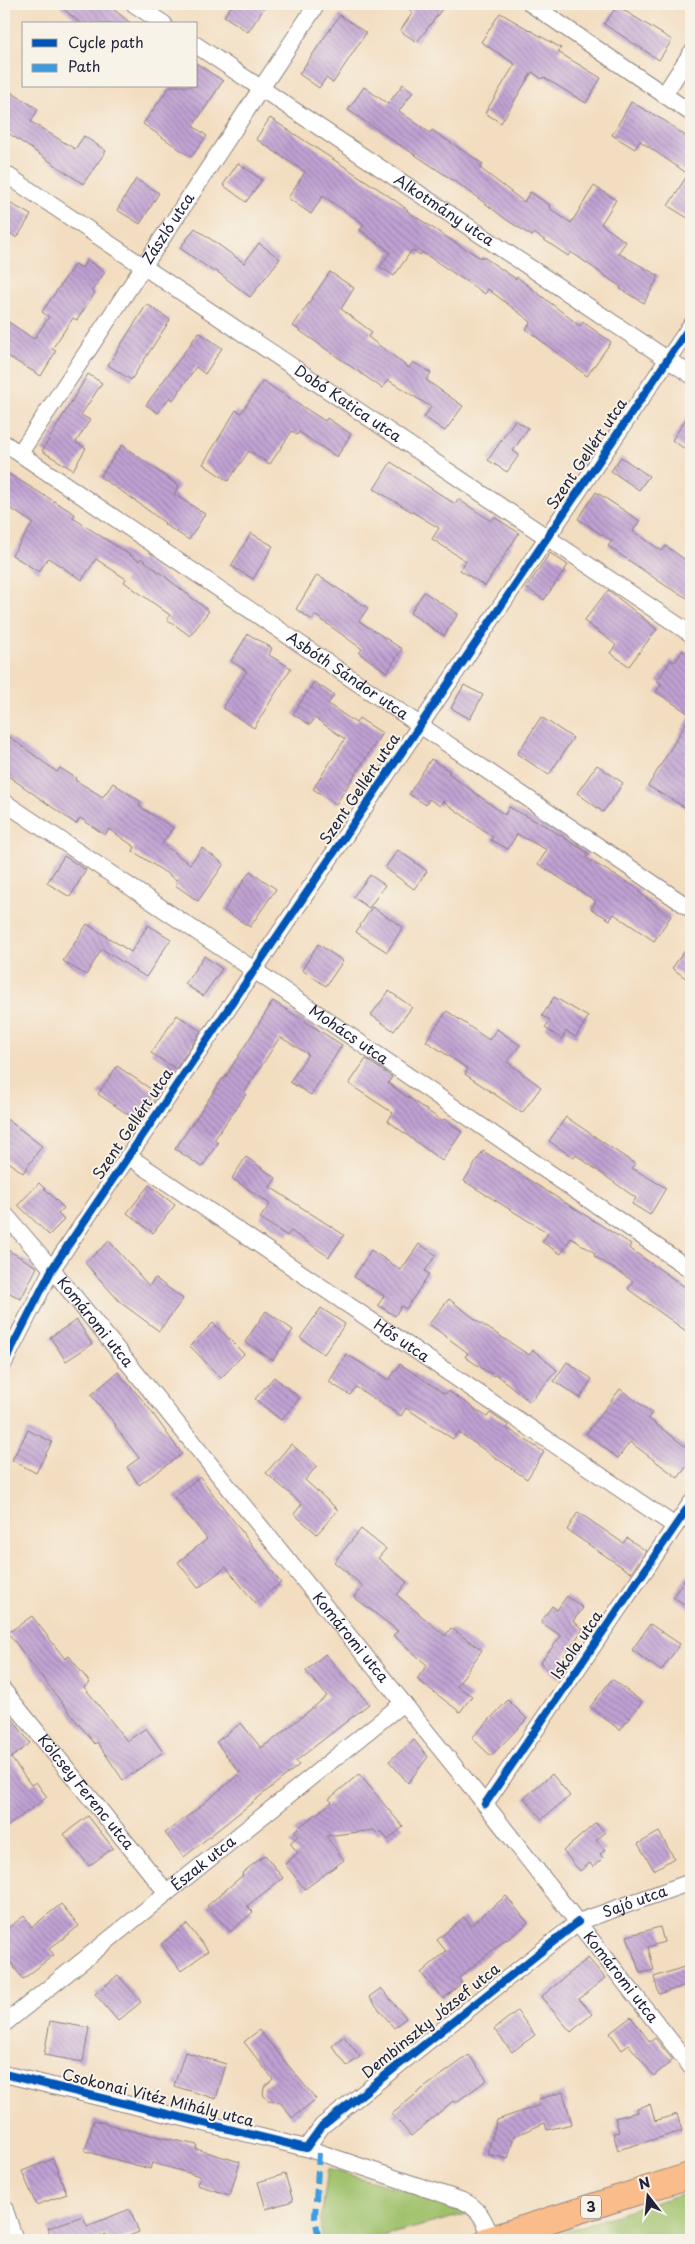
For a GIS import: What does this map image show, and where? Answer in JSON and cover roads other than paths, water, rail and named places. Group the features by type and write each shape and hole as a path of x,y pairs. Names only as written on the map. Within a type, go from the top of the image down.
{"main road":[{"name":"3","path":"490,2240 691,2175"}],"street":[{"path":"134,4 161,22"},
{"name":"Zászló utca","path":"20,453 316,4"},
{"path":"531,4 691,113"},
{"name":"Alkotmány utca","path":"198,46 691,375"},
{"path":"664,95 691,53"},
{"name":"Dobó Katica utca","path":"4,173 691,634"},
{"name":"Szent Gellért utca","path":"4,1364 52,1269 691,325"},
{"name":"Asbóth Sándor utca","path":"4,443 691,909"},
{"name":"Mohács utca","path":"4,802 254,970 691,1270"},
{"name":"Hős utca","path":"128,1156 675,1526"},
{"name":"Komáromi utca","path":"4,1214 52,1269 403,1703 691,2066"},
{"name":"Iskola utca","path":"484,1804 691,1503"},
{"name":"Kölcsey Ferenc utca","path":"4,1691 167,1892"},
{"name":"Észak utca","path":"4,2024 403,1703"},
{"name":"Sajó utca","path":"578,1922 691,1882"},
{"name":"Dembinszky József utca","path":"306,2148 322,2126 578,1922"},
{"name":"Csokonai Vitéz Mihály utca","path":"4,2074 306,2148 470,2204 482,2216 490,2240"},
{"path":"4,2207 15,2240"}]}
